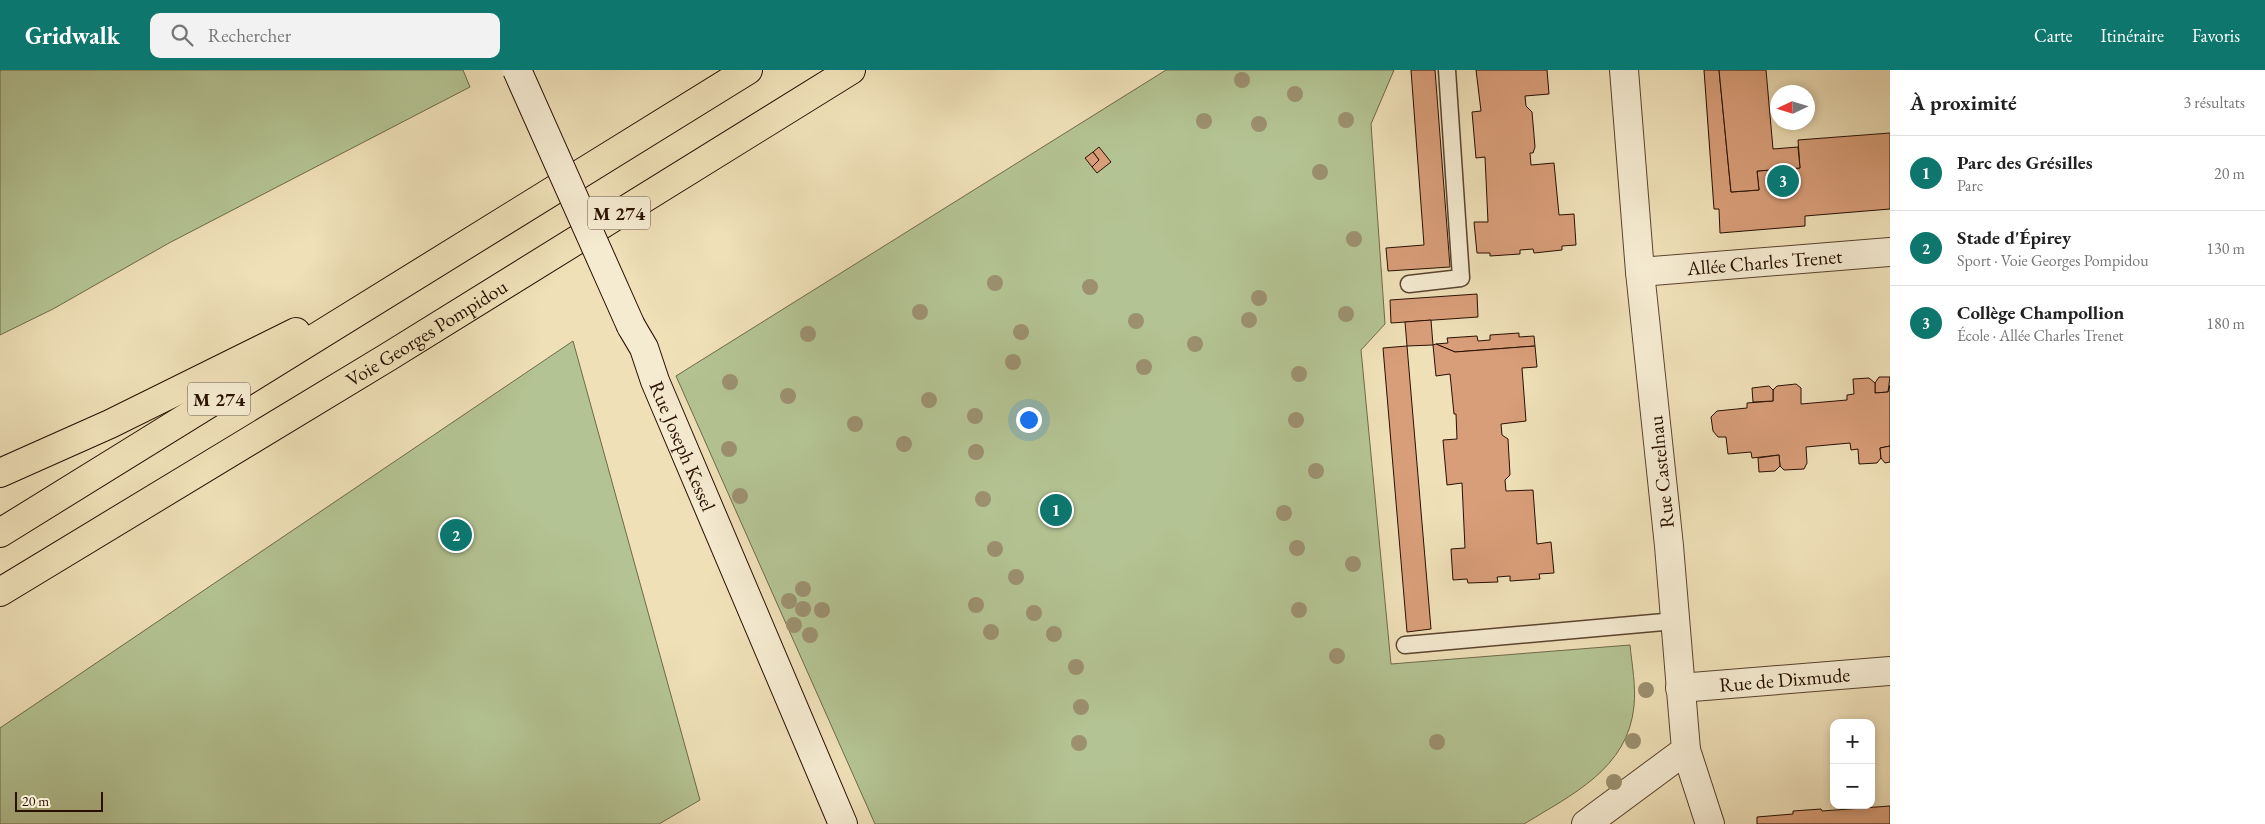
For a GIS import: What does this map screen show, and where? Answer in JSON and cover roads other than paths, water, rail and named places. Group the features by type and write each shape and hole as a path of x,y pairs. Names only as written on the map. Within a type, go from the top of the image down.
{"highway":[{"name":"M 274","path":"0,534 748,70"},
{"name":"Voie Georges Pompidou","path":"0,592 396,352 851,70"},
{"path":"0,473 110,424 437,262"}],"street":[{"name":"Rue Joseph Kessel","path":"517,70 631,326 644,348 655,381 842,824"},
{"name":"Rue Castelnau","path":"1624,70 1640,272 1686,750 1710,824"},
{"name":"Allée Charles Trenet","path":"1640,272 1890,252"},
{"name":"Rue de Dixmude","path":"1680,688 1890,671"},
{"path":"1586,824 1686,750"}],"lane":[{"path":"1409,284 1461,278 1447,70"},
{"path":"1405,645 1675,621"}],"place":[{"name":"Collège Champollion","path":"1783,181"},
{"name":"Parc des Grésilles","path":"1056,510"},
{"name":"Stade d'Épirey","path":"456,535"}]}
